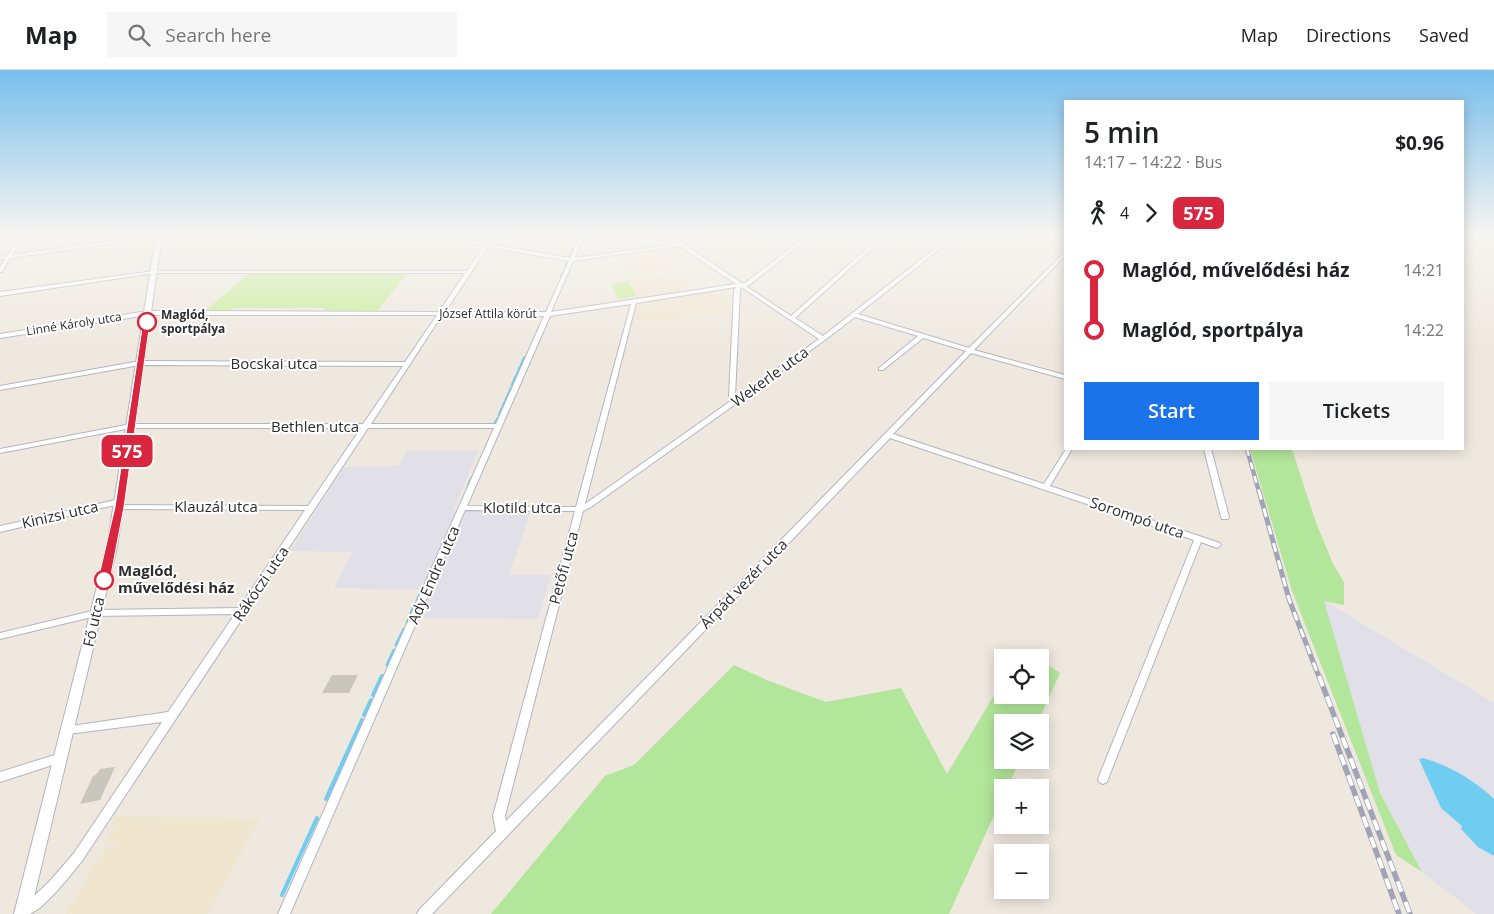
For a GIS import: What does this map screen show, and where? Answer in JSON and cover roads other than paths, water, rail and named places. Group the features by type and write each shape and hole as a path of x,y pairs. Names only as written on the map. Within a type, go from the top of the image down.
{"main road":[{"name":"Fő utca","path":"22,913 68,730 120,504 154,275"}],"street":[{"path":"0,294 130,275"},
{"name":"Rákóczi utca","path":"22,913 43,898 59,881 120,794 467,275"},
{"name":"Ady Endre utca","path":"284,914 564,275"},
{"path":"726,275 823,339"},
{"name":"József Attila körút","path":"148,313 548,314 748,284 759,275"},
{"path":"792,318 840,275"},
{"name":"Wekerle utca","path":"580,509 737,401 823,339 904,275"},
{"name":"Árpád vezér utca","path":"423,914 1044,275"},
{"path":"737,401 732,396 732,386 736,290 740,285"},
{"name":"Petőfi utca","path":"502,833 499,816 634,302"},
{"name":"Linné Károly utca","path":"0,336 148,313"},
{"path":"854,315 971,351 1064,377"},
{"path":"881,369 922,336"},
{"name":"Bocskai utca","path":"0,388 140,363 408,364"},
{"name":"Bethlen utca","path":"0,451 131,426 499,426"},
{"name":"Sorompó utca","path":"889,435 1198,539 1104,779"},
{"path":"1046,487 1068,450"},
{"path":"1207,450 1225,517"},
{"name":"Klauzál utca","path":"120,504 312,508"},
{"name":"Kinizsi utca","path":"0,529 120,504"},
{"name":"Klotild utca","path":"463,508 580,509"},
{"path":"1198,539 1218,545"},
{"path":"0,636 96,613 243,612"},
{"path":"68,730 172,716"},
{"path":"0,776 61,758"}],"water":[{"path":"1423,758 1461,774 1494,799 1494,856 1478,847 1461,829 1462,826 1441,808 1419,759"}],"waterway":[{"path":"521,365 524,358"},
{"path":"517,374 520,367"},
{"path":"512,385 516,376"},
{"path":"508,395 511,388"},
{"path":"503,406 507,397"},
{"path":"499,415 502,408"},
{"path":"495,423 498,418"},
{"path":"468,486 471,479"},
{"path":"417,601 422,589"},
{"path":"407,623 414,606"},
{"path":"396,645 404,629"},
{"path":"387,665 394,650"},
{"path":"373,695 382,676"},
{"path":"364,715 371,700"},
{"path":"326,799 362,720"},
{"path":"282,895 317,818"}],"railway":[{"path":"1247,450 1259,492"},
{"path":"1259,491 1289,599 1319,677"},
{"path":"1319,676 1410,914"},
{"path":"1333,734 1399,914"}],"place":[{"name":"Maglód, sportpálya","path":"147,322"},
{"name":"Maglód, művelődési ház","path":"104,580"}]}
